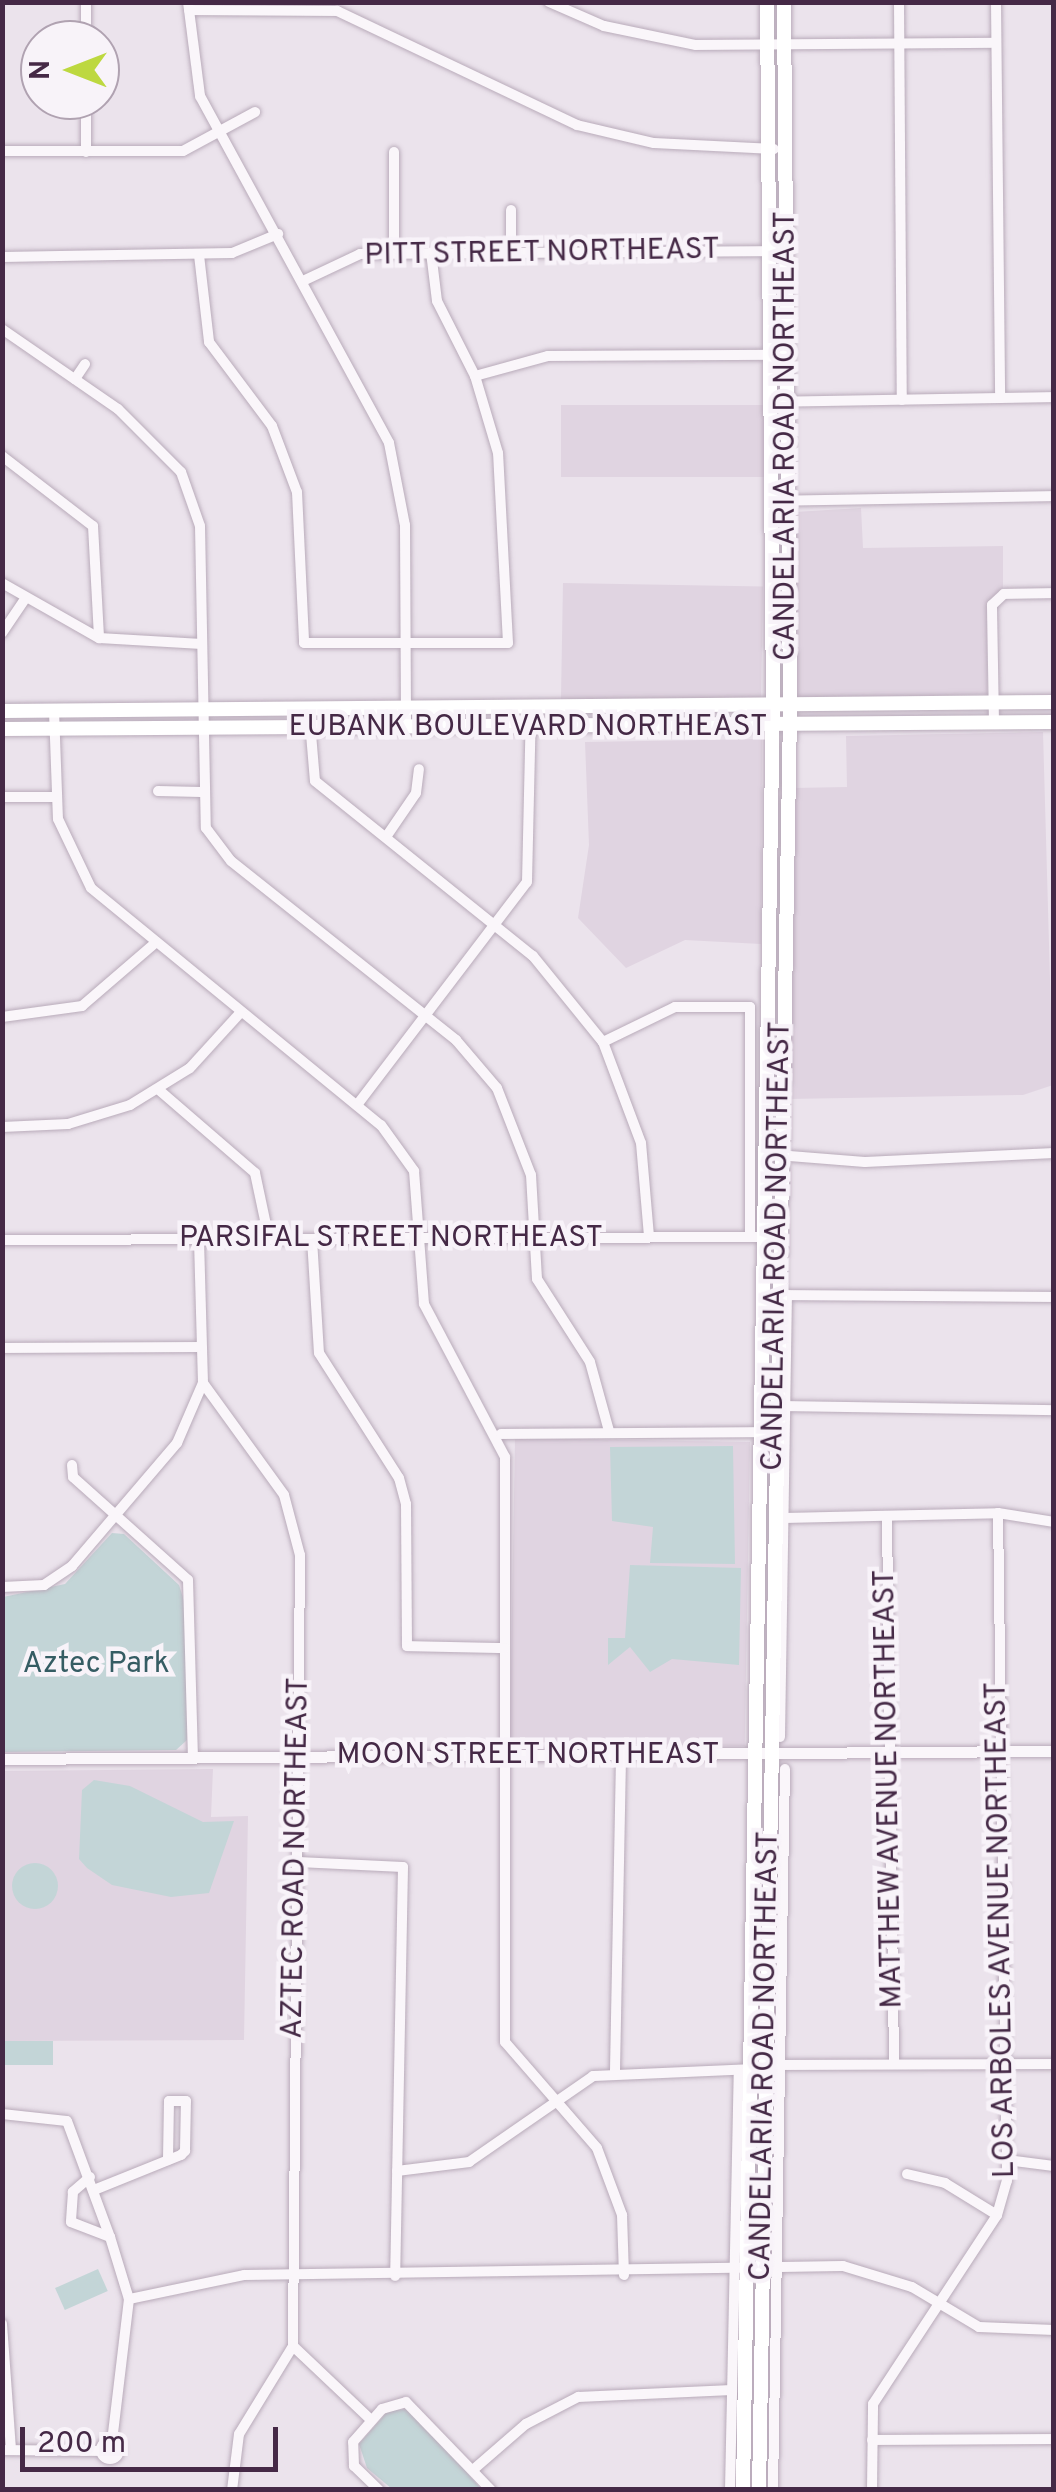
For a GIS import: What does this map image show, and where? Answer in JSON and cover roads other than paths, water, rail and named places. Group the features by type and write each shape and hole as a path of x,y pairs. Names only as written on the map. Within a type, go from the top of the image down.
{"main road":[{"name":"CANDELARIA ROAD NORTHEAST","path":"767,2 773,1156"},
{"name":"CANDELARIA ROAD NORTHEAST","path":"743,2490 740,2273 760,1296 773,1156 790,706 784,2"},
{"name":"EUBANK BOULEVARD NORTHEAST","path":"2,711 1054,702"},
{"name":"EUBANK BOULEVARD NORTHEAST","path":"2,729 789,727 1054,722"},
{"name":"CANDELARIA ROAD NORTHEAST","path":"760,2490 774,2066 768,1755 774,1432 782,1295 764,1237"}],"street":[{"path":"549,2 668,42 768,47 996,43"},
{"path":"899,2 902,400"},
{"path":"996,2 1000,398"},
{"path":"406,729 406,643 396,469 379,414 218,134 194,80 188,6 336,11 577,125 654,143 786,148"},
{"path":"2,151 174,152 218,134 255,112"},
{"path":"86,120 86,152"},
{"path":"394,152 394,254"},
{"path":"511,210 511,252"},
{"path":"2,257 199,255 245,250 278,234"},
{"path":"199,255 209,342 272,426 297,492 304,643 508,643 505,499 475,376 437,301 430,252"},
{"name":"PITT STREET NORTHEAST","path":"304,280 351,255 786,252"},
{"path":"2,328 164,447 181,472 200,526 201,792 220,851 428,1018 480,1066 512,1114 530,1175 537,1278 590,1362 609,1431"},
{"path":"475,376 548,356 787,354"},
{"path":"75,379 85,364"},
{"path":"770,402 1054,397"},
{"path":"2,456 93,526 99,638"},
{"path":"771,501 1054,496"},
{"path":"2,583 25,600 99,638 202,644"},
{"path":"994,722 998,596 1054,593"},
{"path":"2,633 25,600"},
{"path":"357,1105 498,928 527,882 531,709"},
{"path":"308,710 315,781 550,974 603,1042 641,1143 649,1237"},
{"path":"54,711 54,797 91,888 154,944 357,1105 414,1172 434,1326 501,1434 506,1648 506,2042 555,2100 613,2183 624,2275"},
{"path":"386,836 416,792 419,769"},
{"path":"158,791 201,792"},
{"path":"2,797 54,797"},
{"path":"2,1017 82,1006 154,944"},
{"path":"603,1042 675,1007 733,1001 754,1014 764,1237"},
{"path":"2,1127 68,1124 160,1090 242,1012"},
{"path":"160,1090 255,1173 269,1239"},
{"path":"773,1156 865,1162 1054,1153"},
{"name":"PARSIFAL STREET NORTHEAST","path":"2,1240 764,1237"},
{"path":"312,1239 319,1353 399,1478 406,1504 407,1646 506,1648"},
{"name":"AZTEC ROAD NORTHEAST","path":"199,1240 197,1347 203,1384 297,1524 300,1758 293,2346"},
{"path":"780,1736 786,1406 782,1295"},
{"path":"760,1296 1054,1297"},
{"path":"2,1348 197,1347"},
{"path":"2,1587 64,1574 178,1443 203,1384"},
{"path":"786,1406 1054,1410"},
{"path":"501,1434 774,1432"},
{"path":"72,1465 116,1516 180,1569 193,1594 193,1758"},
{"path":"784,1518 998,1512 1054,1522"},
{"name":"LOS ARBOLES AVENUE NORTHEAST","path":"872,2490 873,2404 997,2215 1008,2160 998,1512"},
{"name":"MATTHEW AVENUE NORTHEAST","path":"887,1516 894,2063"},
{"name":"MOON STREET NORTHEAST","path":"2,1759 1054,1752"},
{"path":"615,2070 621,1756"},
{"path":"774,2066 785,1769"},
{"path":"298,1862 402,1866 395,2276"},
{"path":"397,2171 470,2162 555,2100 615,2070 744,2071 774,2066 894,2063 1054,2064"},
{"path":"94,2190 168,2160 186,2151 186,2101 169,2101 168,2160"},
{"path":"2,2114 68,2121 110,2237 129,2299 112,2441 116,2457 101,2451 6,2450 2,2324"},
{"path":"1008,2160 1054,2166"},
{"path":"907,2174 946,2183 997,2215"},
{"path":"90,2177 74,2192 71,2222 110,2237"},
{"path":"770,2268 773,2490"},
{"path":"129,2299 244,2275 624,2275 862,2268 979,2327 1054,2330"},
{"path":"730,2490 740,2273"},
{"path":"232,2490 239,2434 293,2346 370,2419"},
{"path":"474,2469 526,2424 578,2398 732,2390"},
{"path":"379,2490 351,2455 370,2419 389,2404 416,2407 491,2490"},
{"path":"872,2440 1054,2439"}],"park label":[{"name":"Aztec Park","path":"96,1665"}]}
